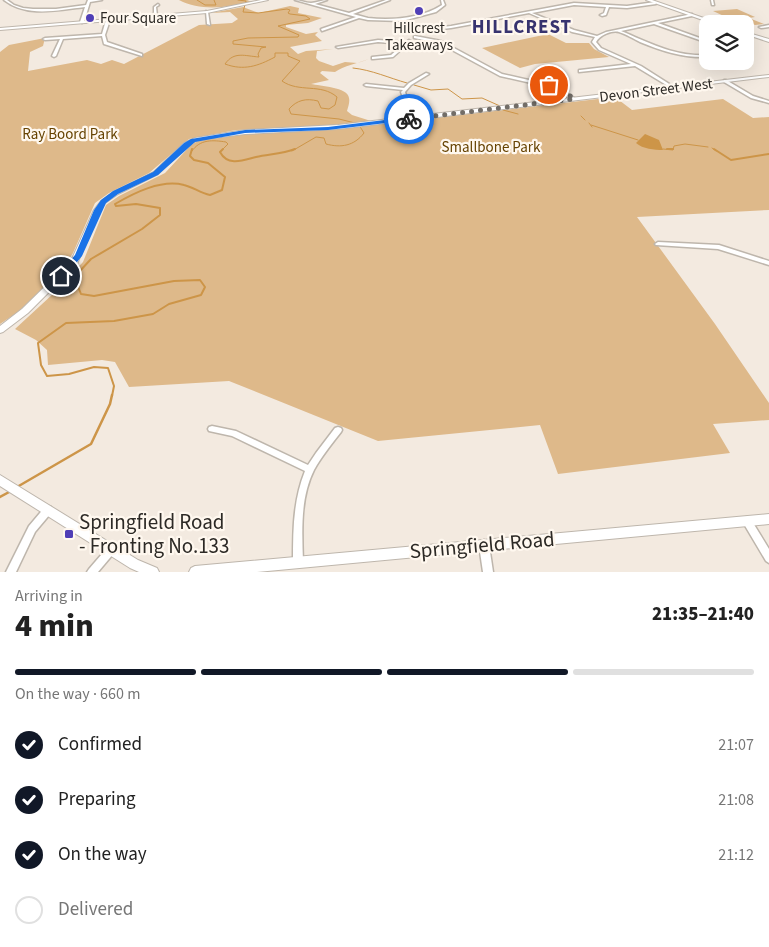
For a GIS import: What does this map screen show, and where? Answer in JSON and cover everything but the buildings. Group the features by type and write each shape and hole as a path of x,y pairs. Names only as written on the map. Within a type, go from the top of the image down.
{"highway":[{"path":"648,0 699,18"},
{"path":"754,36 769,41"}],"main road":[{"path":"0,28 207,12 266,0"},
{"name":"Devon Street West","path":"0,330 25,311 74,262 103,202 116,193 156,174 189,142 206,137 245,132 371,124 769,76"},
{"path":"1,481 134,564 154,572"},
{"name":"Springfield Road","path":"195,572 769,519"}],"street":[{"path":"5,0 13,7 27,9 87,6"},
{"path":"82,22 89,0 101,0"},
{"path":"296,0 372,20 403,20 413,15 438,9 444,5 442,0"},
{"path":"312,4 326,0"},
{"path":"349,14 389,0"},
{"path":"712,0 713,4"},
{"path":"403,20 405,25 415,31 474,23 578,4 632,7 656,3"},
{"path":"155,16 155,7 158,5"},
{"path":"602,15 605,14 608,6"},
{"path":"207,12 209,24"},
{"path":"528,13 573,32 597,37 691,15"},
{"path":"322,30 358,17"},
{"path":"108,20 103,41 109,46 140,55"},
{"path":"474,23 493,31 513,32"},
{"path":"655,23 699,39"},
{"path":"761,27 769,26"},
{"path":"415,31 415,37"},
{"path":"618,31 680,56 699,57"},
{"path":"45,40 103,35"},
{"path":"374,58 392,56 415,37 443,43 501,75 554,86 574,99"},
{"path":"597,37 594,42 600,49 634,65 673,88"},
{"path":"54,56 62,38"},
{"path":"338,47 378,41 406,43"},
{"path":"580,71 634,65"},
{"path":"366,85 404,89 427,74"},
{"path":"725,81 752,97 769,102"},
{"path":"404,89 405,98 419,118"},
{"path":"658,244 719,247 769,263"},
{"path":"212,430 233,433 310,470"},
{"path":"298,562 299,504 310,470 338,430"},
{"path":"11,572 34,525 48,510"},
{"path":"747,521 769,558"},
{"path":"484,545 488,572"},
{"path":"92,572 111,550"}],"green space":[{"path":"179,0 247,0 252,2 224,7 206,7 188,4"},
{"name":"Ray Boord Park","path":"290,6 299,8 298,13 322,18 308,23 286,25 286,27 306,34 318,32 315,35 322,41 290,47 298,54 306,51 333,49 317,51 316,58 333,66 345,62 357,63 335,72 322,71 320,73 329,80 311,84 344,91 349,98 347,111 352,115 371,121 315,127 236,130 189,139 149,173 109,193 95,203 73,253 63,269 18,312 0,324 0,52 9,45 45,38 43,46 30,52 28,71 87,60 101,64 112,60 124,64 199,25 232,23 238,19 230,12 211,13 243,7 259,13"},
{"path":"737,9 750,15 722,15 713,11"},
{"path":"754,20 764,24 755,25"},
{"path":"548,34 566,43 589,43 594,49 609,57 535,64 520,68 482,48"},
{"name":"Smallbone Park","path":"615,97 632,110 723,99 753,118 769,117 769,210 637,217 715,324 769,403 769,420 713,424 730,453 558,474 540,425 378,441 229,381 129,387 115,362 102,360 48,365 47,350 36,340 15,329 54,293 83,262 106,205 119,196 165,173 191,145 198,141 247,134 339,129"}],"shaded area":[{"path":"645,134 659,140 663,150 645,148 636,143"}],"waterway":[{"path":"197,0 205,5 216,5 214,0"},
{"path":"238,0 246,1 243,12 258,13 287,9 290,10 288,13 290,14 306,16 310,19 278,26 299,35 298,37 248,38 233,41 233,44 266,47 261,48 258,54 259,57 236,56 232,57 225,64 238,67 251,66 275,57 275,53 288,53 288,56 300,61 282,81 296,87 324,90 337,97 335,105 329,109 321,108 318,101 306,100 292,106 289,109 291,114 339,119 355,123"},
{"path":"353,68 374,72 407,83"},
{"path":"414,85 431,90 448,89 462,99 482,98 500,106"},
{"path":"503,110 518,114"},
{"path":"581,116 585,120"},
{"path":"589,123 592,127"},
{"path":"292,151 316,137 324,138 326,144 347,145 356,141 364,133 359,125"},
{"path":"591,125 638,140"},
{"path":"192,151 203,142 226,142 228,144 220,152 223,157 227,160 241,161 295,149"},
{"path":"663,149 673,150 674,146 685,144 708,147"},
{"path":"712,148 716,151"},
{"path":"112,396 114,386 108,368 94,367 69,374 47,376 41,365 38,343 66,323 114,321 153,314 169,304 201,295 205,287 200,280 174,281 94,296 81,294 77,284 79,272 91,259 142,229 160,215 160,208 136,204 116,206 115,204 157,185 184,185 210,195 222,190 225,177 208,163 194,160 190,156 192,149"},
{"path":"667,149 673,149"},
{"path":"714,149 731,160 769,154"},
{"path":"17,487 91,444 110,404 112,395"},
{"path":"0,497 11,491"}],"way so far":[{"path":"409,119 574,99 559,88 549,85"}],"place":[{"name":"Hillcrest Takeaways","path":"419,11"},
{"name":"Four Square","path":"90,18"},
{"name":"Springfield Road - Fronting No.133","path":"69,534"}],"district":[{"name":"HILLCREST","path":"522,26"}],"route":[{"path":"61,276 78,256 100,205 108,197 156,174 186,144 193,140 245,132 328,128 409,119"}]}
